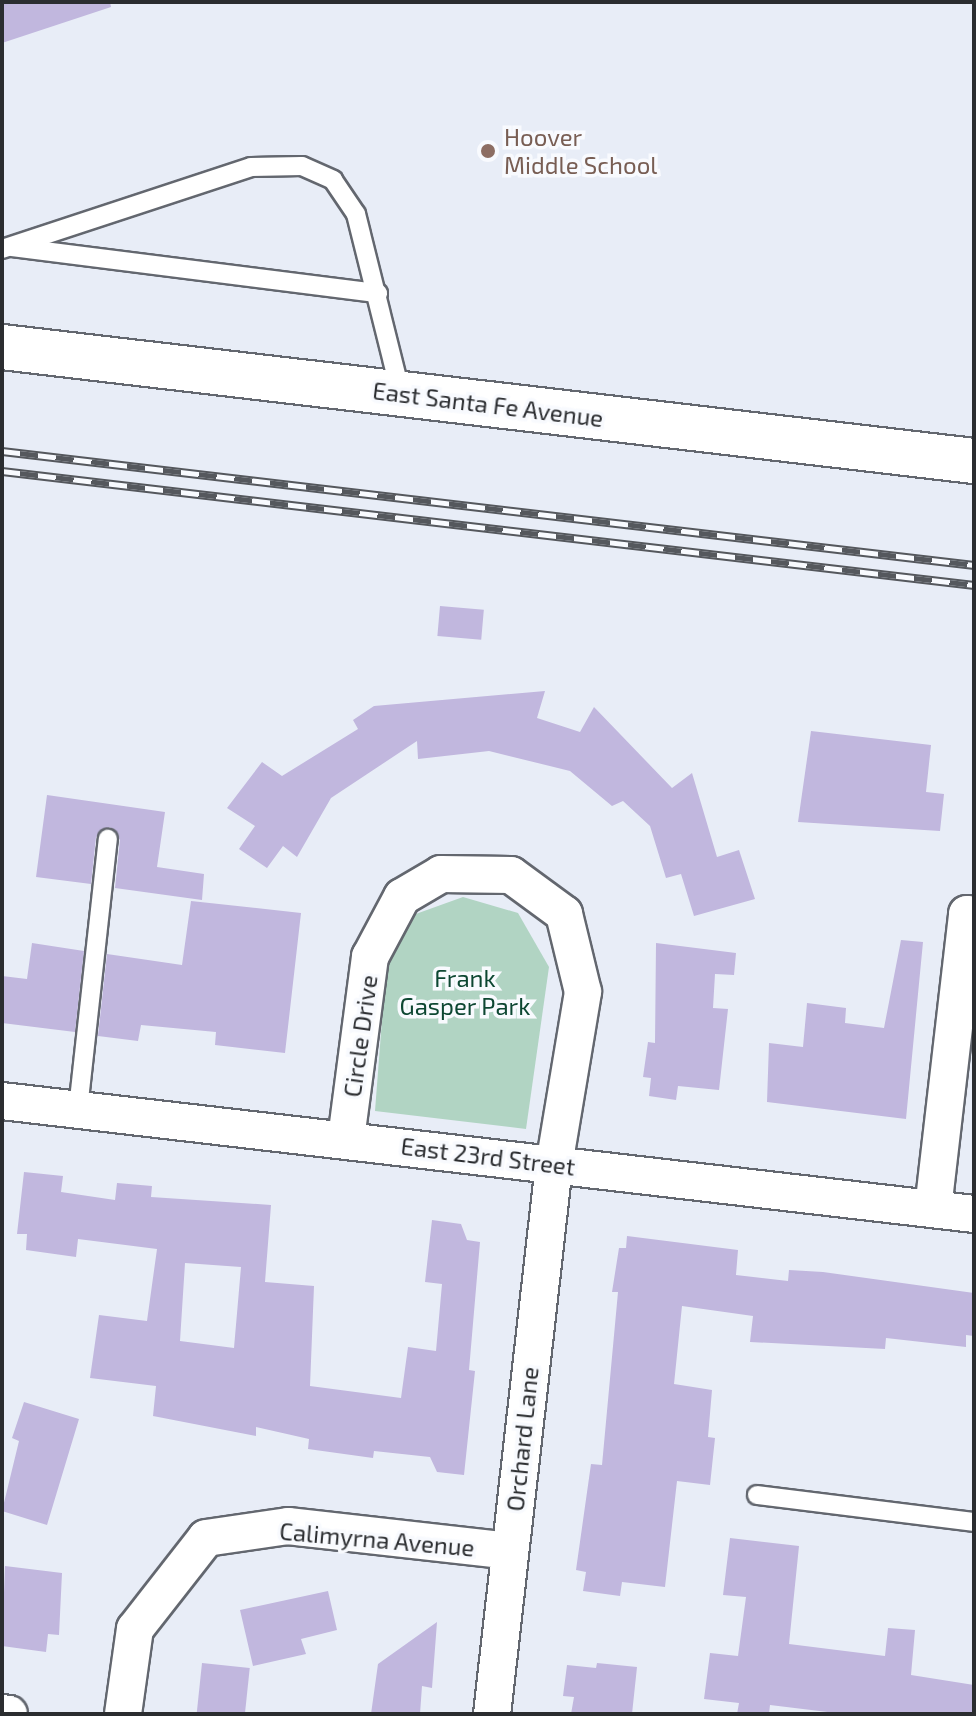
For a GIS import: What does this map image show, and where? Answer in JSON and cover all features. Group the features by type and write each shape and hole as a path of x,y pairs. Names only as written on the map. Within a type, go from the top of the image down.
{"street":[{"name":"East Santa Fe Avenue","path":"2,347 974,461"},
{"name":"Circle Drive","path":"346,1139 370,957 402,897 441,874 511,875 564,914 583,992 554,1165"},
{"path":"933,1209 971,914"},
{"name":"East 23rd Street","path":"2,1101 974,1214"},
{"name":"Orchard Lane","path":"492,1714 554,1165"},
{"name":"Calimyrna Avenue","path":"123,1714 135,1629 206,1538 288,1526 510,1551"},
{"path":"2,1713 9,1714"}],"lane":[{"path":"5,248 251,167 302,166 333,180 356,214 401,394"},
{"path":"5,248 378,293"},
{"path":"78,1109 108,839"},
{"path":"757,1495 974,1522"}],"green space":[{"name":"Frank Gasper Park","path":"463,897 518,913 549,967 526,1129 375,1111 387,955 413,915"}],"building":[{"path":"2,2 110,2 111,7 2,43"},
{"path":"440,606 484,610 481,640 437,636"},
{"path":"545,691 537,718 580,732 594,707 672,788 692,773 717,857 739,850 755,899 694,916 681,874 666,878 650,826 623,801 612,806 570,771 489,751 418,759 417,741 331,798 297,857 283,846 267,868 239,849 255,826 227,808 262,762 282,776 358,729 353,720 374,706"},
{"path":"811,731 931,745 926,792 944,794 940,831 798,822"},
{"path":"47,795 165,812 157,867 204,874 202,900 115,888 120,840 110,827 96,837 91,884 36,877"},
{"path":"191,901 301,913 285,1053 215,1045 216,1032 141,1025 138,1041 98,1036 107,954 182,965"},
{"path":"901,940 923,942 906,1119 767,1102 769,1043 803,1047 807,1003 846,1008 845,1023 884,1028"},
{"path":"32,943 84,951 75,1032 2,1023 2,976 27,979"},
{"path":"656,943 736,953 734,975 715,974 713,1008 728,1009 719,1090 678,1086 676,1100 649,1096 651,1078 643,1077 648,1042 655,1043"},
{"path":"24,1172 63,1176 61,1192 115,1200 117,1183 152,1186 151,1197 271,1205 265,1282 314,1286 310,1386 401,1398 408,1347 436,1351 442,1284 425,1282 432,1220 461,1224 467,1240 480,1242 469,1370 475,1371 464,1475 437,1472 430,1457 374,1451 373,1458 308,1449 309,1439 256,1427 256,1436 153,1416 156,1386 90,1378 99,1315 147,1321 157,1249 78,1239 76,1257 26,1250 27,1234 17,1234","holes":["185,1263 241,1267 234,1348 180,1341"]},
{"path":"627,1236 738,1250 736,1275 788,1281 789,1270 823,1272 974,1293 974,1336 966,1335 966,1347 886,1338 885,1349 750,1342 753,1316 682,1306 674,1384 712,1390 708,1437 715,1438 710,1485 677,1481 665,1587 622,1582 620,1596 583,1591 586,1572 576,1570 591,1464 602,1465 618,1292 612,1292 619,1248 626,1248"},
{"path":"24,1402 79,1419 47,1525 2,1511 19,1441 12,1438"},
{"path":"730,1538 799,1546 789,1644 885,1656 888,1628 915,1630 911,1675 974,1685 974,1714 844,1714 770,1705 769,1714 737,1714 739,1703 704,1699 710,1653 738,1656 746,1597 723,1595"},
{"path":"5,1566 62,1573 59,1635 48,1634 46,1652 2,1646"},
{"path":"328,1591 337,1630 301,1639 306,1654 253,1666 240,1610"},
{"path":"437,1622 432,1688 422,1686 420,1714 371,1714 378,1664"},
{"path":"202,1663 250,1668 245,1714 197,1714"},
{"path":"597,1663 637,1667 632,1714 571,1714 574,1697 563,1696 567,1665 596,1668"}],"railway":[{"path":"2,451 974,565"},
{"path":"2,471 974,585"}],"place":[{"name":"Hoover Middle School","path":"488,151"}]}
